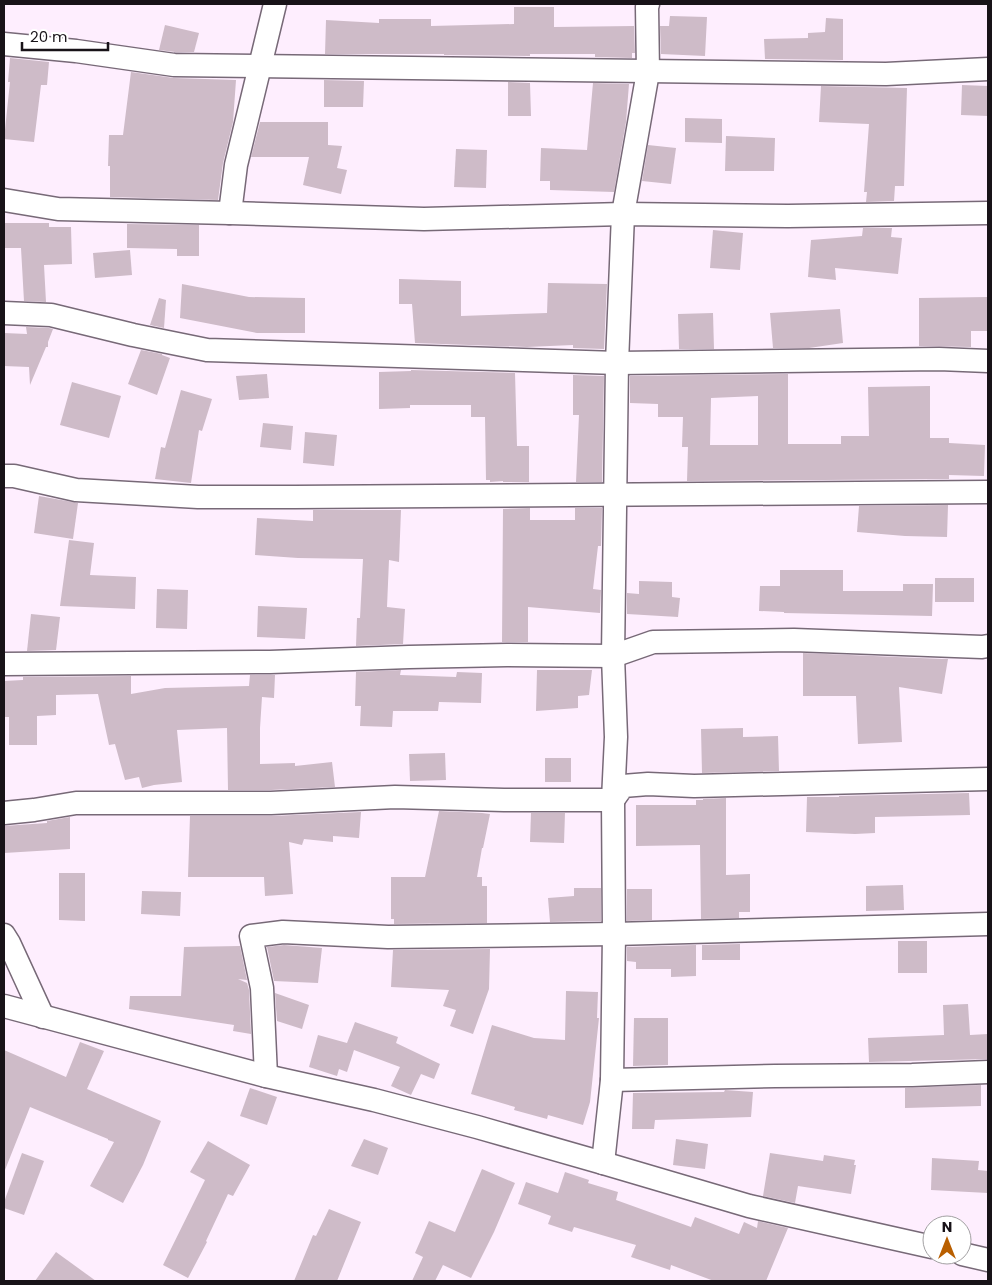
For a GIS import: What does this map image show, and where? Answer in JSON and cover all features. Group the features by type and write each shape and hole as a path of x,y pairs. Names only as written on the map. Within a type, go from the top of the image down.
{"street":[{"path":"230,213 236,165 275,4"},
{"path":"603,1163 612,1080 613,800 616,737 613,656 617,363 623,214 648,72 648,4"},
{"path":"4,44 76,51 174,65 886,74 988,69"},
{"path":"4,200 58,209 424,219 623,214 788,216 988,213"},
{"path":"4,313 51,315 132,335 207,350 617,363 919,359 988,361"},
{"path":"4,476 14,476 76,490 198,497 988,492"},
{"path":"4,664 270,662 507,655 613,656 653,642 794,640 988,646"},
{"path":"613,800 623,786 648,784 694,786 988,780"},
{"path":"4,813 76,803 271,803 396,796 504,800 613,800"},
{"path":"266,1076 262,988 251,936 283,932 388,937 614,934 988,924"},
{"path":"4,935 44,1018"},
{"path":"4,1006 266,1076 374,1100 477,1126 749,1206 922,1245"},
{"path":"612,1080 988,1072"},
{"path":"972,1256 988,1260"}],"building":[{"path":"514,7 554,7 554,27 634,26 635,53 632,53 632,58 595,57 595,54 530,54 530,56 325,54 326,20 379,23 379,19 431,19 431,26 514,24"},
{"path":"670,16 707,17 705,56 661,54 660,26 669,26"},
{"path":"826,18 843,19 843,60 765,59 764,39 808,38 808,33 825,32"},
{"path":"165,25 199,33 194,52 159,50"},
{"path":"10,58 49,62 47,85 41,85 34,142 4,139 10,82 8,82"},
{"path":"131,72 174,78 236,80 233,122 223,163 218,200 110,197 109,135 123,135"},
{"path":"324,80 364,81 363,107 324,107"},
{"path":"508,82 530,83 531,116 508,116"},
{"path":"593,83 629,84 626,122 614,192 550,190 550,181 540,181 541,148 587,150"},
{"path":"962,85 988,86 988,116 961,115"},
{"path":"821,86 907,88 904,186 895,186 894,201 866,202 867,192 864,192 869,124 819,122"},
{"path":"685,118 722,119 722,143 685,142"},
{"path":"260,122 328,122 328,145 342,146 337,168 347,170 341,194 303,185 309,157 251,157"},
{"path":"726,136 775,138 774,171 725,171"},
{"path":"648,145 676,148 671,184 642,181"},
{"path":"456,149 487,150 486,188 454,187"},
{"path":"4,223 49,223 49,227 71,227 72,264 44,265 46,302 24,301 21,248 4,248"},
{"path":"127,224 199,225 199,256 177,256 177,249 127,248"},
{"path":"863,228 892,228 891,237 902,238 898,274 835,268 836,280 808,277 811,240 862,236"},
{"path":"713,230 743,233 740,270 710,268"},
{"path":"130,250 132,275 95,278 93,253"},
{"path":"399,279 461,281 461,316 547,313 548,283 607,284 604,349 573,348 573,345 527,347 415,343 412,304 399,304"},
{"path":"182,284 249,297 305,298 305,333 257,333 180,318"},
{"path":"988,297 988,331 971,331 971,347 919,346 919,298"},
{"path":"159,298 166,300 164,328 150,325"},
{"path":"840,309 843,343 809,348 773,348 770,313"},
{"path":"713,313 714,349 679,349 678,314"},
{"path":"26,327 53,329 48,347 46,347 30,385 29,367 4,366 4,333 27,334"},
{"path":"141,350 162,354 170,358 157,395 128,384"},
{"path":"411,370 515,373 517,446 529,446 529,482 490,482 490,480 486,480 485,417 471,417 471,405 410,405 410,408 379,409 379,372"},
{"path":"267,374 269,398 239,400 236,376"},
{"path":"788,374 788,444 841,444 841,436 869,436 868,387 930,386 930,438 949,438 949,443 985,445 984,476 949,475 949,479 687,481 688,447 682,447 683,417 658,417 658,404 630,403 630,376","holes":["758,396 758,445 710,445 711,398"]},
{"path":"573,375 604,376 602,482 576,482 579,415 573,415"},
{"path":"72,382 121,396 109,438 60,425"},
{"path":"181,390 212,399 202,431 199,430 191,483 155,479 161,447 165,448"},
{"path":"263,423 293,426 291,450 260,447"},
{"path":"305,432 337,435 334,466 303,463"},
{"path":"39,496 78,503 73,539 34,533"},
{"path":"948,505 947,537 857,532 859,506"},
{"path":"530,508 530,520 575,520 575,508 602,508 601,546 598,546 593,589 601,590 600,613 528,607 528,642 502,642 503,509"},
{"path":"313,510 401,510 399,562 389,560 387,607 405,609 403,644 356,646 357,618 360,618 363,559 255,555 257,518 313,521"},
{"path":"69,540 94,543 90,575 136,577 135,609 60,606"},
{"path":"780,570 843,570 843,591 903,591 903,584 933,584 932,616 759,611 760,586 780,586"},
{"path":"935,578 974,578 974,602 935,602"},
{"path":"639,581 672,582 672,597 680,598 678,617 627,614 627,593 639,594"},
{"path":"157,589 188,590 187,629 156,628"},
{"path":"258,606 307,608 305,639 257,637"},
{"path":"31,614 60,617 56,650 27,651"},
{"path":"803,653 948,659 942,694 899,687 902,742 858,744 856,696 803,696"},
{"path":"401,670 400,675 456,677 457,672 482,673 481,703 439,702 438,711 393,711 392,727 360,726 361,706 355,706 356,672"},
{"path":"537,670 592,670 589,695 578,696 578,708 536,711"},
{"path":"250,675 275,675 274,698 262,697 260,764 295,763 295,766 332,762 335,787 228,790 227,728 177,730 182,782 142,788 139,777 125,780 115,744 109,745 98,694 56,695 56,715 37,716 37,745 9,745 9,717 4,717 4,681 23,680 23,677 131,676 131,694 165,688 249,686"},
{"path":"743,728 743,737 778,736 779,771 702,773 701,729"},
{"path":"445,753 446,780 410,781 409,754"},
{"path":"545,758 571,758 571,782 545,782"},
{"path":"969,793 970,815 875,817 875,833 806,832 807,797"},
{"path":"726,798 726,875 750,874 750,912 739,912 739,918 701,919 700,845 636,846 636,805 696,805 696,800"},
{"path":"439,811 490,814 477,877 482,877 482,886 487,886 487,923 394,924 394,919 391,919 391,877 425,877"},
{"path":"361,812 359,838 333,836 333,842 304,839 302,845 289,842 293,894 265,896 264,877 188,877 190,816 272,816"},
{"path":"531,813 565,813 564,843 530,842"},
{"path":"70,817 70,849 4,853 4,826 47,823 47,821"},
{"path":"59,873 85,873 85,921 59,920"},
{"path":"903,885 904,910 866,911 866,886"},
{"path":"574,888 601,888 601,921 550,922 548,898 574,896"},
{"path":"627,889 652,889 652,920 627,921"},
{"path":"142,891 181,892 180,916 141,914"},
{"path":"898,941 927,941 927,973 898,973"},
{"path":"740,944 740,960 702,960 702,945"},
{"path":"284,945 322,948 318,983 274,981 267,947"},
{"path":"696,945 696,976 671,977 671,969 636,969 636,962 627,961 627,947"},
{"path":"240,946 247,980 238,979 247,983 249,990 251,1034 233,1031 234,1025 129,1009 130,996 181,996 184,947"},
{"path":"490,949 489,989 473,1034 450,1026 456,1010 443,1006 449,990 391,987 393,950"},
{"path":"566,991 598,992 597,1018 599,1018 590,1102 583,1125 548,1115 547,1119 514,1110 515,1107 471,1094 492,1025 534,1038 565,1040"},
{"path":"275,993 309,1005 302,1029 277,1021"},
{"path":"968,1004 970,1035 988,1034 988,1059 869,1062 868,1038 944,1035 943,1005"},
{"path":"634,1018 668,1018 668,1065 633,1066"},
{"path":"355,1022 398,1037 396,1043 440,1064 434,1079 421,1074 411,1095 391,1086 400,1067 354,1050 347,1072 339,1069 337,1076 309,1067 318,1035 347,1043"},
{"path":"80,1042 104,1051 87,1089 161,1121 143,1165 123,1203 90,1186 114,1142 30,1107 4,1170 4,1050 66,1077"},
{"path":"981,1085 981,1106 905,1108 905,1088"},
{"path":"250,1088 277,1097 267,1125 240,1116"},
{"path":"725,1090 753,1092 751,1117 655,1120 654,1129 632,1129 633,1093 724,1092"},
{"path":"364,1139 388,1148 378,1175 351,1166"},
{"path":"676,1139 708,1144 705,1169 673,1165"},
{"path":"208,1141 250,1165 233,1196 228,1194 207,1242 188,1278 163,1265 205,1180 190,1172"},
{"path":"22,1153 44,1161 24,1215 4,1208 4,1202"},
{"path":"770,1153 823,1161 824,1155 855,1160 854,1165 856,1165 851,1194 798,1186 795,1203 763,1196"},
{"path":"932,1158 979,1161 978,1170 988,1171 988,1193 931,1190"},
{"path":"482,1169 515,1183 494,1232 471,1278 443,1265 435,1281 412,1281 423,1257 415,1253 429,1221 455,1232"},
{"path":"565,1172 589,1180 588,1183 618,1192 616,1200 691,1227 695,1217 739,1234 744,1222 757,1228 758,1221 788,1228 766,1281 714,1281 671,1265 670,1270 631,1257 636,1245 574,1227 572,1232 548,1224 551,1216 518,1204 526,1182 558,1193"},
{"path":"329,1209 361,1222 337,1281 294,1281 313,1235 316,1236"},
{"path":"56,1252 96,1281 35,1281"}]}
